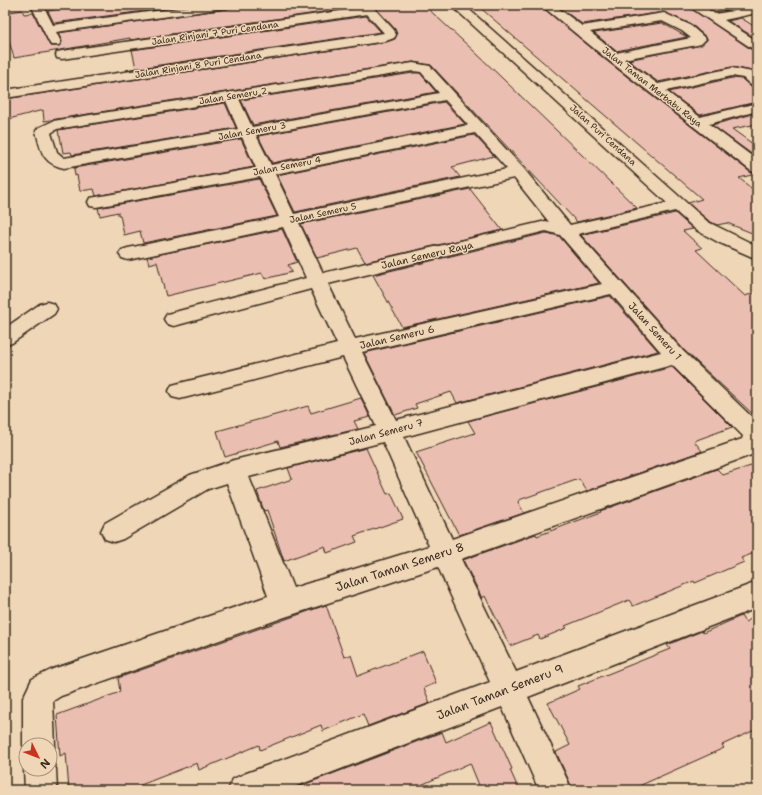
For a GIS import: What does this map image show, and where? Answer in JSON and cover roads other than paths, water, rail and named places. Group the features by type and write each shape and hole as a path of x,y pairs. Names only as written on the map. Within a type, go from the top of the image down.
{"street":[{"path":"39,5 71,75"},
{"path":"49,29 190,7 226,5"},
{"name":"Jalan Puri Cendana","path":"457,5 708,230 757,252"},
{"path":"548,6 564,5"},
{"path":"693,5 757,46"},
{"name":"Jalan Taman Merbabu Raya","path":"548,6 698,122 754,163"},
{"path":"190,7 216,62"},
{"name":"Jalan Rinjani 7 Puri Cendana","path":"62,55 203,35 367,7"},
{"name":"Jalan Rinjani 8 Puri Cendana","path":"5,94 71,75 216,62 379,38 390,35 390,33 367,7"},
{"path":"713,18 757,10"},
{"path":"579,30 663,17 669,18 686,28 700,40 613,57"},
{"name":"Jalan Semeru 2","path":"56,161 51,156 43,131 47,127 53,125 416,67 425,69 518,172"},
{"path":"655,89 732,72 747,75 757,83"},
{"name":"Jalan Semeru 3","path":"56,161 64,163 247,132 448,95"},
{"path":"230,96 317,281 390,431 445,553 556,790"},
{"path":"698,122 757,108"},
{"name":"Jalan Semeru 4","path":"96,202 265,171 477,128"},
{"name":"Jalan Semeru 5","path":"128,254 518,172"},
{"name":"Jalan Semeru 1","path":"518,172 557,225 615,287 676,356 752,431 756,440"},
{"name":"Jalan Semeru Raya","path":"174,319 317,281 674,199"},
{"name":"Jalan Semeru 6","path":"180,391 349,348 615,287"},
{"path":"5,338 47,309"},
{"name":"Jalan Semeru 7","path":"114,531 199,482 234,470 676,356"},
{"name":"Jalan Taman Semeru 8","path":"39,737 38,698 43,690 53,684 285,604 445,553 750,446 756,440"},
{"path":"234,470 285,604"},
{"name":"Jalan Taman Semeru 9","path":"244,790 757,595"},
{"path":"40,777 41,790"}]}
